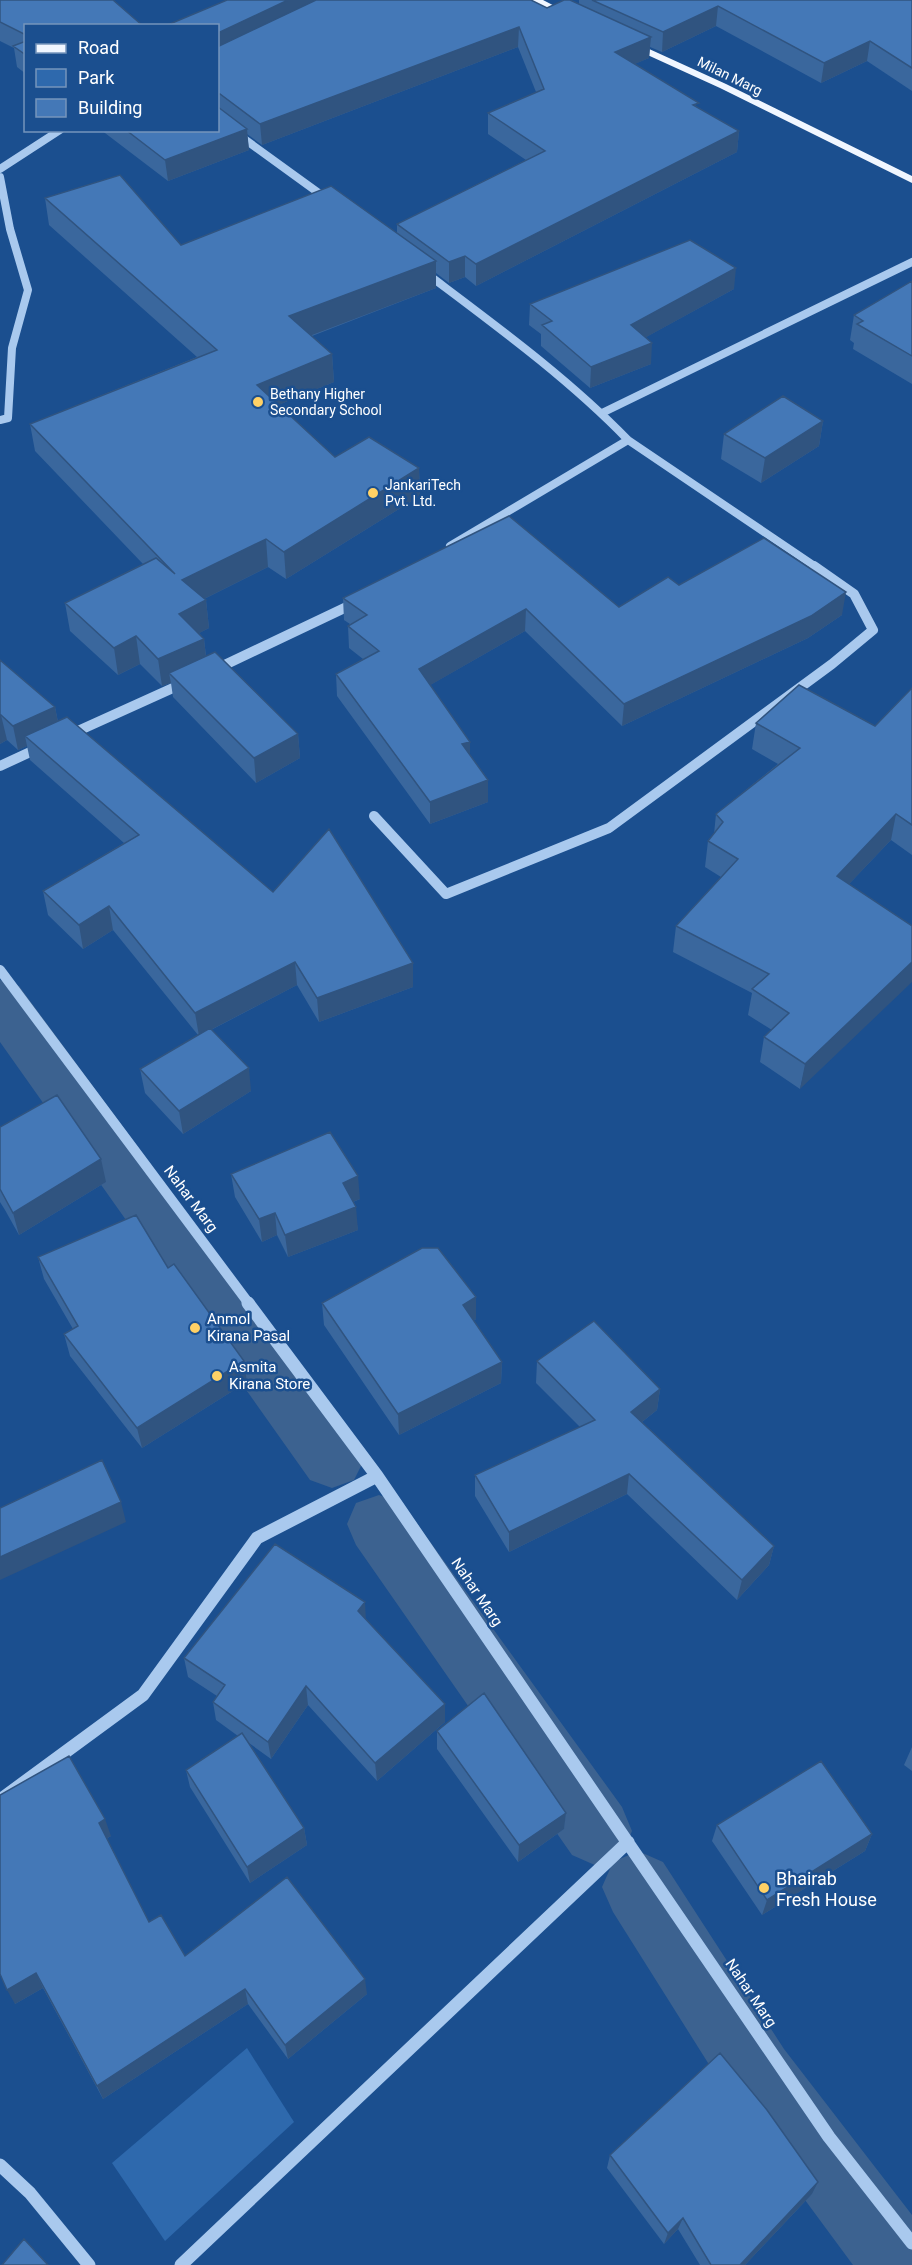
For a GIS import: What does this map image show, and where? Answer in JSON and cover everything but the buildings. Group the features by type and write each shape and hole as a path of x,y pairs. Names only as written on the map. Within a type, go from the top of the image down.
{"main road":[{"path":"535,0 574,19"},
{"name":"Milan Marg","path":"627,43 723,86 912,180"}],"street":[{"path":"219,121 332,203"},
{"path":"0,170 57,132"},
{"path":"0,177 10,229 28,290 12,348 8,418 0,420"},
{"path":"602,413 912,262"},
{"path":"374,816 446,894 609,828 832,664 873,630 854,594 628,440 602,413 482,315 416,266"},
{"path":"441,552 628,440"},
{"path":"208,672 237,661 360,600"},
{"path":"63,738 188,681"},
{"path":"0,766 52,742"},
{"name":"Nahar Marg","path":"0,970 377,1476 829,2137 912,2243"},
{"path":"0,1800 143,1695 257,1538 377,1476"},
{"path":"181,2265 628,1842"},
{"path":"1,2167 30,2193 89,2265"}],"green space":[{"path":"247,2048 294,2122 165,2241 112,2163"}],"waterway":[{"path":"0,1001 332,1460"},
{"path":"379,1524 597,1831"},
{"path":"638,1887 758,2075 901,2265"}],"place":[{"name":"Bethany Higher Secondary School","path":"258,402"},
{"name":"JankariTech Pvt. Ltd.","path":"373,493"},
{"name":"Anmol Kirana Pasal","path":"195,1328"},
{"name":"Asmita Kirana Store","path":"217,1376"},
{"name":"Bhairab Fresh House","path":"764,1888"}]}
